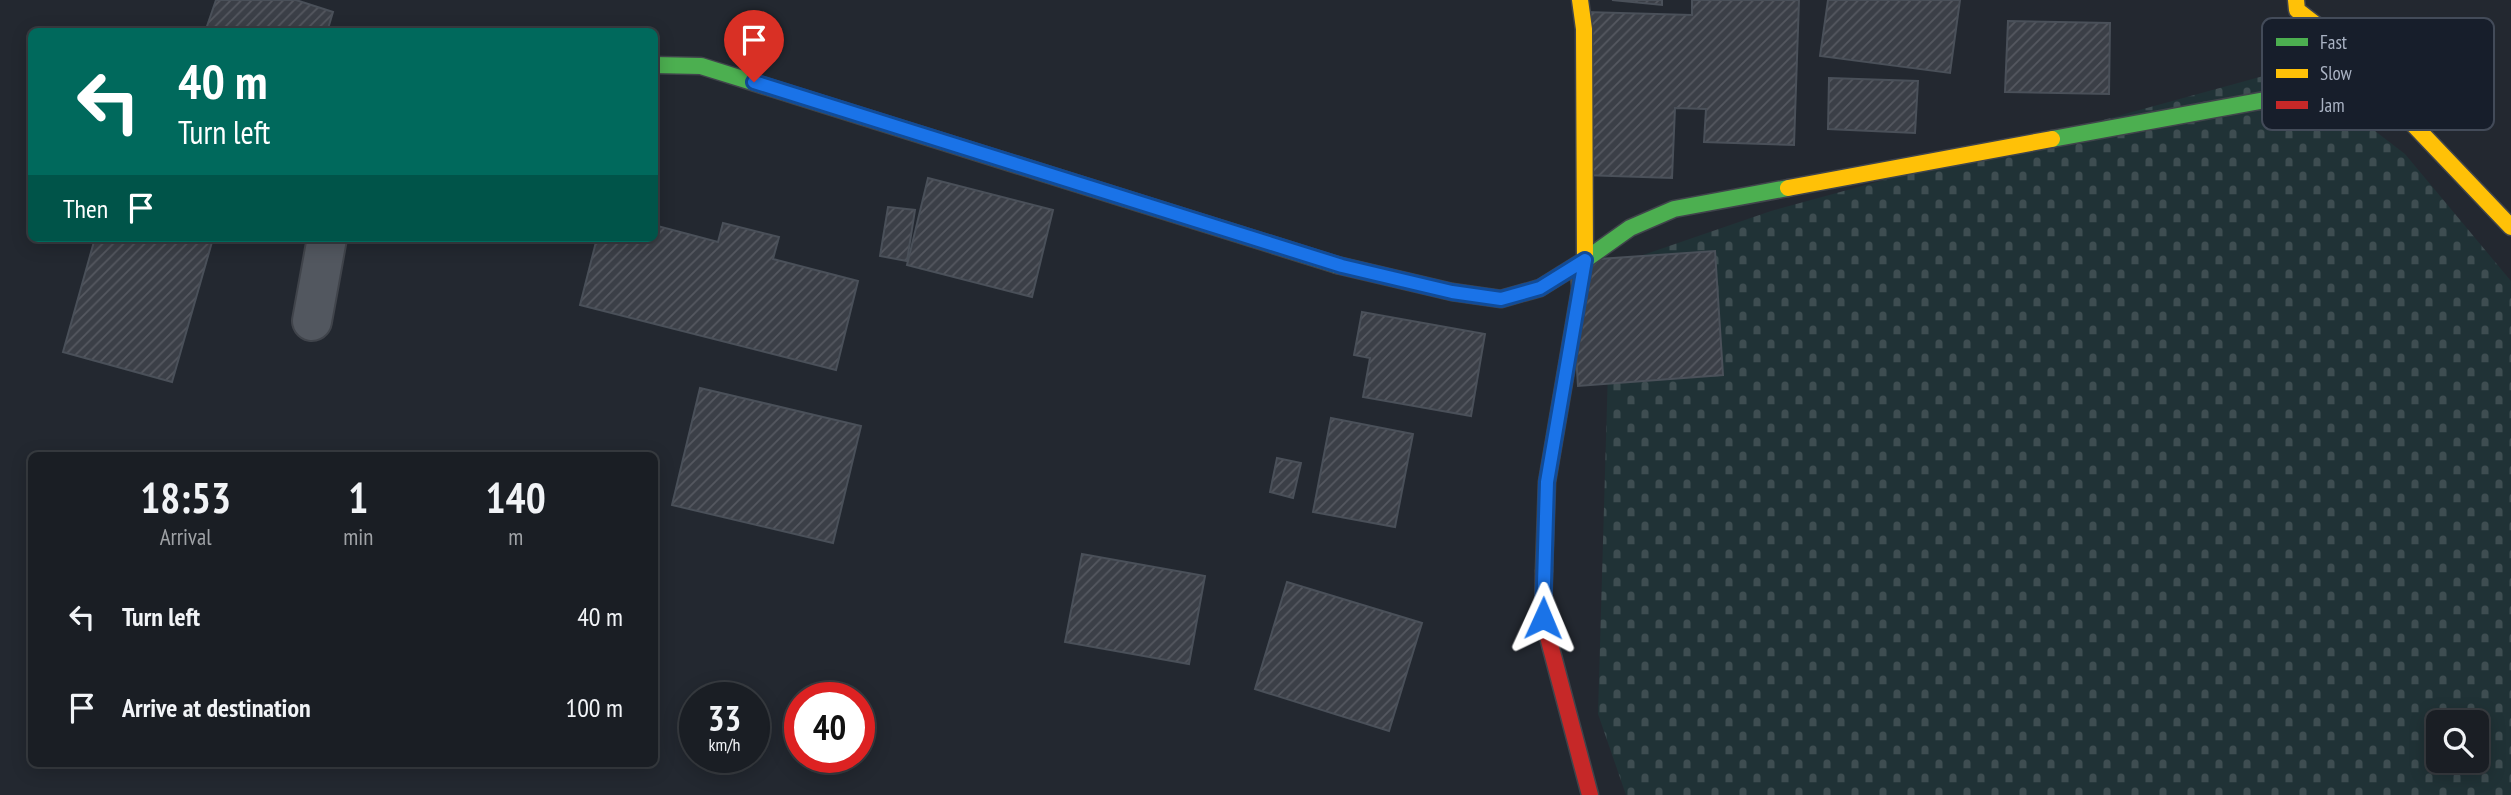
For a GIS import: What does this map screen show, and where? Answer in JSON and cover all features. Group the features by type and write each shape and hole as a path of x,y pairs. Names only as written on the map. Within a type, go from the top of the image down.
{"street":[{"path":"1580,0 1584,29 1585,260 1547,482 1543,618 1590,795"},
{"path":"2296,0 2297,10 2307,18"},
{"path":"658,65 701,66 1342,266 1452,292 1501,299 1540,288 1630,228 1674,209 2262,101"},
{"path":"2418,130 2511,227"},
{"path":"312,321 326,242"}],"green space":[{"path":"2262,76 2262,130 2374,130 2405,154 2511,281 2511,795 1626,795 1598,714 1611,266 1771,211"}],"building":[{"path":"216,0 296,0 333,12 328,28 206,28"},
{"path":"1612,0 1662,0 1662,5"},
{"path":"1692,0 1799,0 1794,145 1704,142 1706,109 1675,108 1672,178 1583,175 1586,12 1692,15"},
{"path":"1828,0 1960,0 1950,73 1820,56"},
{"path":"2008,21 2110,23 2109,94 2005,92"},
{"path":"1829,78 1918,81 1915,133 1828,129"},
{"path":"928,178 1053,210 1032,297 907,265"},
{"path":"888,207 915,210 907,261 880,256"},
{"path":"723,223 779,237 773,259 858,281 836,370 580,305 596,242 658,242 658,226 718,242"},
{"path":"94,242 212,242 172,382 63,352"},
{"path":"1715,251 1723,375 1578,386 1570,261"},
{"path":"1362,312 1485,334 1471,416 1363,397 1370,358 1354,355"},
{"path":"700,388 861,426 833,543 672,505"},
{"path":"1331,418 1413,434 1395,527 1313,512"},
{"path":"1277,458 1301,463 1293,498 1270,492"},
{"path":"1082,554 1205,576 1189,664 1065,642"},
{"path":"1287,582 1422,623 1389,731 1255,689"}],"traffic: fast":[{"path":"658,65 701,66 1337,265"},
{"path":"2052,139 2262,101"},
{"path":"1544,571 1547,482 1585,260 1630,228 1674,209 1788,188"}],"traffic: slow":[{"path":"1337,265 1452,292 1501,299 1540,288 1585,260 1584,29 1580,0"},
{"path":"2296,0 2297,10 2307,18"},
{"path":"2418,130 2511,227"},
{"path":"1788,188 2052,139"}],"traffic: jam":[{"path":"1544,571 1543,618 1590,795"}],"route":[{"path":"754,82 1342,266 1452,292 1501,299 1540,288 1585,260 1547,482 1543,618"}]}
